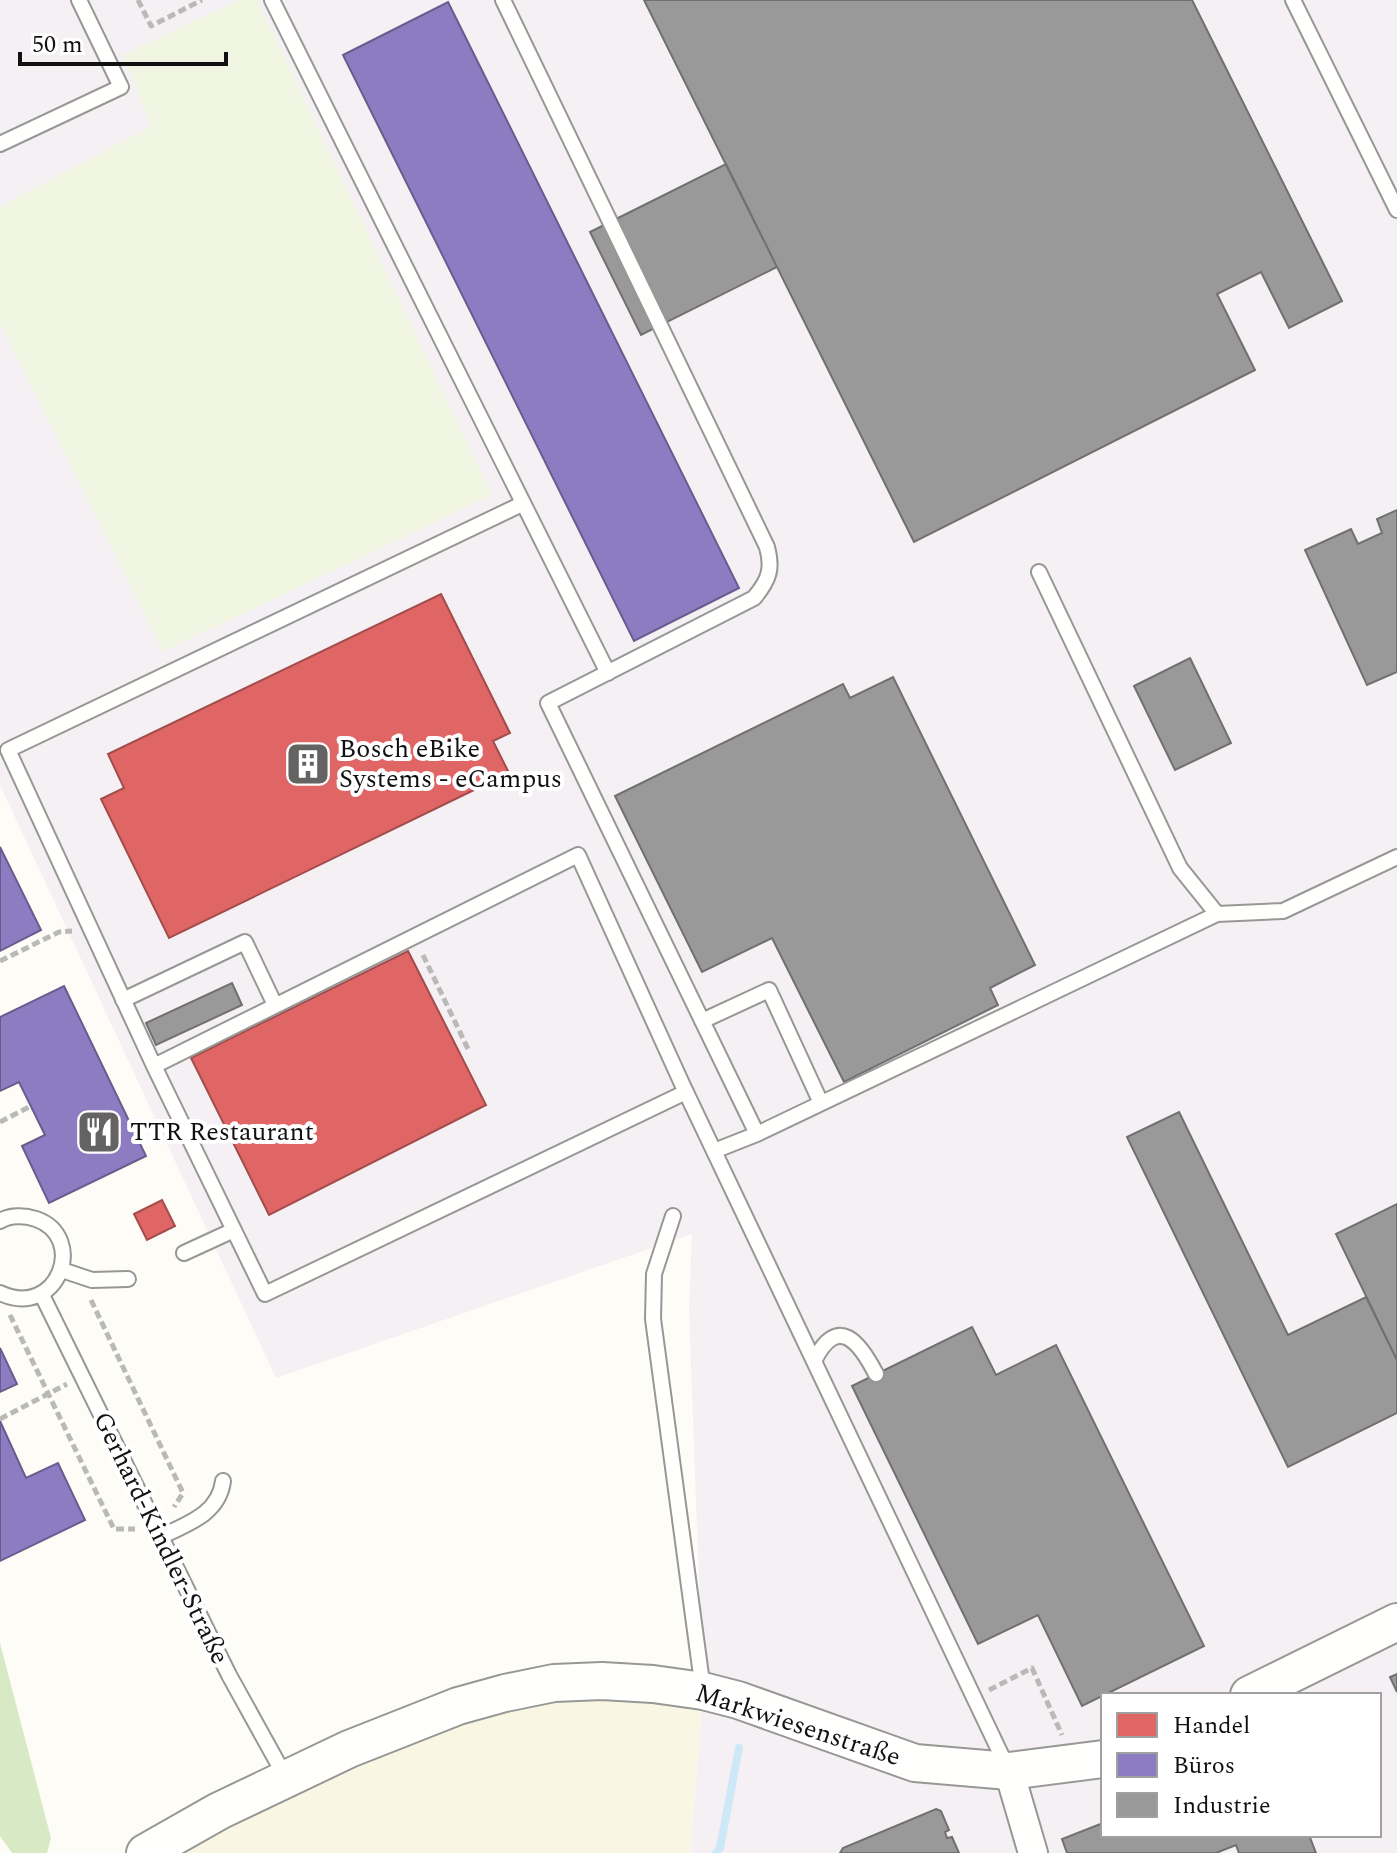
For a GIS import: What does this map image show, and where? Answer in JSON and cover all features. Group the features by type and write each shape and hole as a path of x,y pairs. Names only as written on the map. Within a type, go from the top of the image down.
{"street":[{"path":"1253,1693 1397,1622"},
{"name":"Markwiesenstraße","path":"145,1853 286,1778 349,1749 458,1706 554,1683 602,1681 703,1691 738,1700 915,1763 1009,1771 1089,1761"},
{"path":"1009,1771 1033,1853"}],"lane":[{"path":"0,144 121,87 79,0"},
{"path":"272,0 608,673"},
{"path":"503,0 767,547 772,565 767,583 754,598 548,703 757,1134"},
{"path":"1293,0 1397,210"},
{"path":"522,504 8,750 154,1066 265,1294 686,1092"},
{"path":"1039,572 1180,868 1217,914"},
{"path":"154,1066 578,855 686,1092 1009,1771"},
{"path":"714,1151 757,1134 1217,914 1283,911 1397,857"},
{"path":"123,1000 245,942 275,1005"},
{"path":"702,1021 769,990 821,1103"},
{"path":"0,1293 11,1299 42,1295 55,1283 62,1270 63,1252 57,1235 43,1222 26,1216 1,1217"},
{"path":"673,1216 654,1274 653,1319 703,1691"},
{"path":"184,1253 234,1230"},
{"path":"62,1270 92,1280 128,1279"},
{"name":"Gerhard-Kindler-Straße","path":"42,1295 229,1675 286,1778"},
{"path":"814,1361 822,1346 836,1337 850,1337 862,1347 876,1374"},
{"path":"160,1537 215,1506 223,1481"}],"path":[{"path":"138,0 151,26 202,0"},
{"path":"0,961 59,932"},
{"path":"414,936 468,1049"},
{"path":"0,1122 31,1106"},
{"path":"79,1274 183,1493 170,1514 153,1521"},
{"path":"0,1309 9,1312 114,1529 133,1530"},
{"path":"0,1419 82,1376"},
{"path":"974,1698 1032,1668 1089,1761"}],"shaded area":[{"path":"0,0 1397,0 1397,1853 690,1853 703,1691 689,1310 692,1234 276,1378 0,785"},
{"path":"703,1691 690,1853 145,1853 458,1706"}],"green space":[{"path":"239,0 257,0 492,495 163,652 0,323 0,207 151,126 123,55"},
{"path":"0,1643 51,1838 47,1853 12,1853 0,1836"}],"building: Handel":[{"name":"Bosch eBike Systems - eCampus","path":"441,594 510,733 493,741 509,773 169,938 101,799 124,788 108,754"},
{"path":"408,951 486,1105 269,1215 191,1058"},
{"path":"162,1200 175,1226 147,1240 134,1214"}],"building: Büros":[{"path":"448,2 739,588 634,641 343,55"},
{"path":"0,847 41,930 0,951"},
{"path":"64,986 146,1156 49,1203 22,1146 45,1135 19,1082 0,1091 0,1017"},
{"path":"0,1348 17,1384 0,1392"},
{"path":"0,1421 26,1478 58,1463 85,1520 0,1561"}],"building: Industrie":[{"path":"644,0 1192,0 1342,301 1289,328 1261,272 1217,294 1255,370 914,542"},
{"path":"726,164 777,267 641,335 590,232"},
{"path":"1397,510 1397,672 1367,685 1305,550 1351,529 1358,544 1382,533 1377,519"},
{"path":"1190,658 1231,743 1175,770 1134,686"},
{"path":"893,677 1035,965 990,988 998,1005 844,1082 772,938 702,972 615,796 843,684 850,698"},
{"path":"232,983 242,1005 156,1045 146,1023"},
{"path":"1179,1112 1288,1335 1366,1297 1397,1360 1397,1413 1288,1467 1127,1137"},
{"path":"1397,1204 1397,1360 1336,1234"},
{"path":"972,1327 996,1375 1056,1345 1204,1646 1108,1693 1101,1693 1101,1697 1082,1706 1038,1615 978,1644 852,1386"},
{"path":"1397,1674 1397,1692 1390,1677"},
{"path":"936,1809 941,1811 949,1830 945,1832 947,1838 952,1837 959,1853 840,1853 843,1848"},
{"path":"1101,1824 1101,1837 1310,1837 1316,1853 1239,1853 1236,1845 1216,1853 1067,1853 1062,1839"}],"waterway":[{"path":"716,1853 720,1848 739,1748"}],"place":[{"name":"Bosch eBike Systems - eCampus","path":"308,764"},
{"name":"TTR Restaurant","path":"99,1132"}]}
